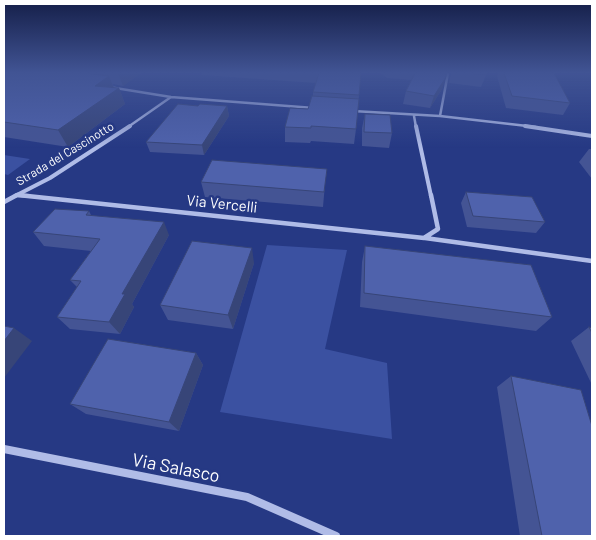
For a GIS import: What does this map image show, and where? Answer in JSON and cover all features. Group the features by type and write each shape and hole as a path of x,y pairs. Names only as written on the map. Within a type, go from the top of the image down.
{"street":[{"name":"Strada del Cascinotto","path":"4,202 50,178 106,144 169,98"},
{"path":"187,98 316,108"},
{"path":"440,116 443,98"},
{"path":"345,110 414,116 440,116 566,131 592,136"},
{"path":"414,116 438,229 424,238"},
{"name":"Via Vercelli","path":"17,195 424,238 592,261"},
{"name":"Via Salasco","path":"4,449 246,497 336,536"}],"shaded area":[{"path":"4,155 30,159 8,175 4,174"},
{"path":"267,245 347,250 325,349 387,363 392,439 220,412"}],"building":[{"path":"4,98 104,98 58,130 4,122"},
{"path":"311,98 359,99 356,129 311,126 311,128 285,127 290,108 308,109"},
{"path":"530,98 567,98 570,103"},
{"path":"178,104 227,106 202,145 146,142"},
{"path":"365,114 390,115 392,133 364,132"},
{"path":"212,160 327,169 324,192 201,182"},
{"path":"466,192 532,197 545,222 473,216"},
{"path":"55,209 89,211 86,215 164,222 122,294 125,294 109,322 57,317 81,281 70,280 100,239 33,232"},
{"path":"192,241 252,248 228,315 160,305"},
{"path":"365,246 531,265 552,317 364,293"},
{"path":"4,326 14,328 4,341"},
{"path":"108,339 196,353 169,422 70,404"},
{"path":"511,376 581,390 592,426 592,536 542,536"}]}
